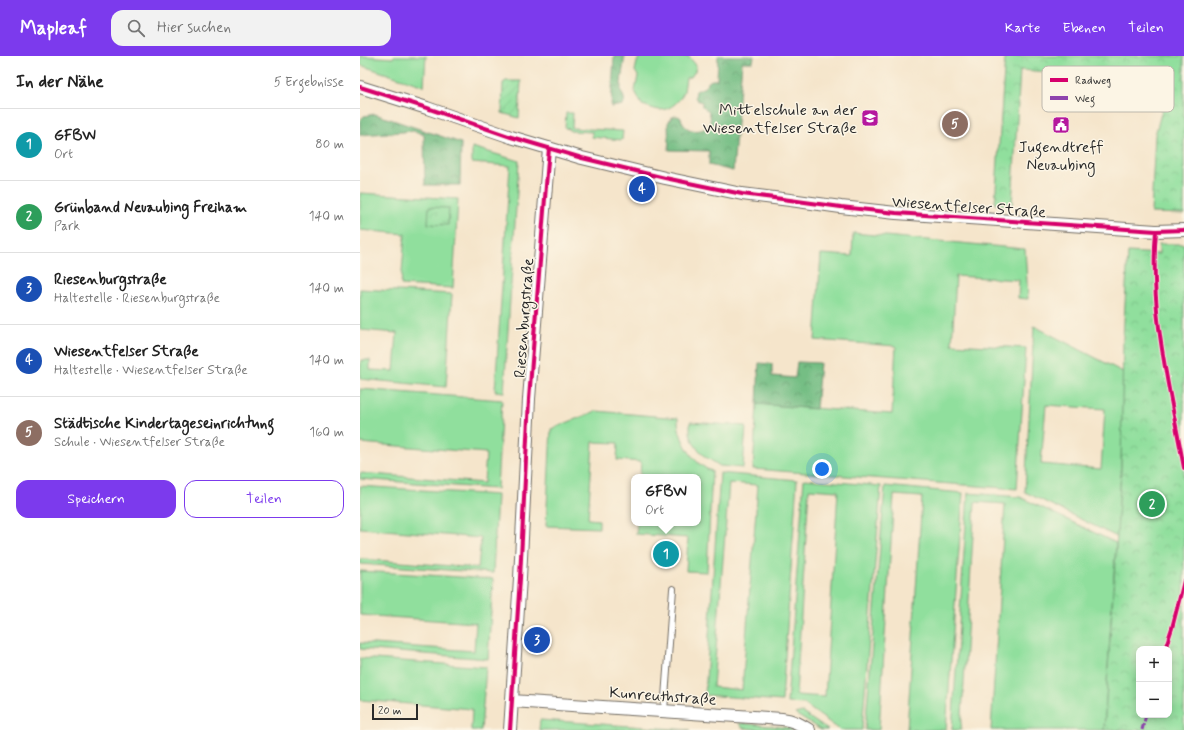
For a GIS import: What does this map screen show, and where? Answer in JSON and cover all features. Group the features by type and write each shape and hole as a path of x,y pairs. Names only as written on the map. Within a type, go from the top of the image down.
{"street":[{"name":"Wiesentfelser Straße","path":"360,87 549,148 610,165 699,186 755,196 896,213 1156,231 1184,230"},
{"name":"Riesenburgstraße","path":"510,730 520,578 529,399 549,148"},
{"name":"Kunreuthstraße","path":"512,700 789,720 809,730"}],"lane":[{"path":"664,711 673,589"}],"green space":[{"path":"360,56 393,58 394,56 426,56 424,86 360,65"},
{"path":"614,56 625,56 621,87 625,101 623,105 611,107"},
{"path":"640,56 688,56 696,65 695,71 691,77 686,78 683,94 672,106 664,110 660,110 642,105 635,91 638,76 635,71"},
{"path":"718,56 754,56 753,62 742,62 733,171 709,165 709,151 669,150 668,123 672,117 680,117 684,125 692,130 702,130 709,124 710,118 708,111 702,106 702,102 697,100 695,97 696,91 705,87 711,80 717,80"},
{"path":"1005,56 1184,56 1184,214 1151,213 1155,135 1161,112 1174,112 1174,66 1042,66 1042,71 1020,70 1012,205 995,204"},
{"path":"506,81 521,81 519,118 502,113 503,83"},
{"path":"566,113 573,113 572,128 623,131 622,140 592,137 592,132 570,131 570,129 565,128"},
{"path":"375,114 461,143 460,185 425,185 424,135 415,131 360,135 360,120 364,116"},
{"path":"472,147 519,161 504,392 495,391 510,166 472,163"},
{"path":"360,193 458,199 453,288 401,285 405,234 360,230"},
{"path":"429,207 449,208 448,225 428,224"},
{"path":"853,233 1025,249 1028,299 1018,298 1019,280 956,276 952,344 1026,348 1017,489 753,469 757,404 892,414 896,346 815,340 821,254 852,256"},
{"path":"1159,244 1184,244 1184,730 1104,730 1121,472 1123,338 1128,252 1159,254"},
{"path":"360,289 452,294 446,387 360,379 361,360 370,360 370,370 394,371 397,333 360,330"},
{"path":"1034,326 1123,372 1121,472 1117,537 1025,492","holes":["1046,405 1105,409 1101,469 1041,464"]},
{"path":"797,362 820,363 816,409 757,404 759,363 772,364 772,376 795,378"},
{"path":"360,389 502,400 497,489 360,479 360,473 484,483 486,453 360,443"},
{"path":"596,411 678,418 678,424 685,446 699,463 712,471 707,572 686,571 688,538 636,534 637,526 701,526 701,474 640,474 641,462 617,460 618,443 593,442 588,519 599,520 599,528 546,526 551,429"},
{"path":"690,422 746,426 743,468 720,466 704,456 694,444 690,433"},
{"path":"720,473 797,480 782,701 705,695","holes":["729,483 758,485 742,690 713,687"]},
{"path":"804,479 881,486 862,730 840,730 804,704 787,703","holes":["809,489 838,491 825,697 796,695"]},
{"path":"360,486 497,495 493,573 360,564 360,559 478,568 481,538 360,528"},
{"path":"885,486 963,493 946,730 907,730 922,497 894,495 879,730 865,730"},
{"path":"968,493 1020,497 1116,543 1104,730 991,730 1005,504 975,502 961,730 952,730"},
{"path":"360,571 493,579 488,659 360,649 360,643 474,651 476,623 360,615"},
{"path":"360,658 486,667 481,730 471,730 472,709 360,700"},
{"path":"802,712 828,730 821,730 795,714"},
{"path":"540,720 690,730 539,730"},
{"path":"739,723 791,728 796,730 742,728"}],"marked path":[{"path":"1142,730 1145,718"}],"cycle path":[{"path":"360,87 511,137 582,158 665,178 742,194 896,213 1156,231 1184,230"},
{"path":"510,730 520,578 529,399 549,148"},
{"path":"1156,231 1155,291 1158,320 1167,380 1184,468"},
{"path":"1166,646 1184,581"}],"place":[{"name":"Mittelschule an der Wiesentfelser Straße","path":"870,118"},
{"name":"Städtische Kindertageseinrichtung","path":"955,124"},
{"name":"Jugendtreff Neuaubing","path":"1061,125"},
{"name":"Wiesentfelser Straße","path":"642,189"},
{"name":"Grünband Neuaubing Freiham","path":"1152,504"},
{"name":"GFBW","path":"666,554"},
{"name":"Riesenburgstraße","path":"537,640"}]}
